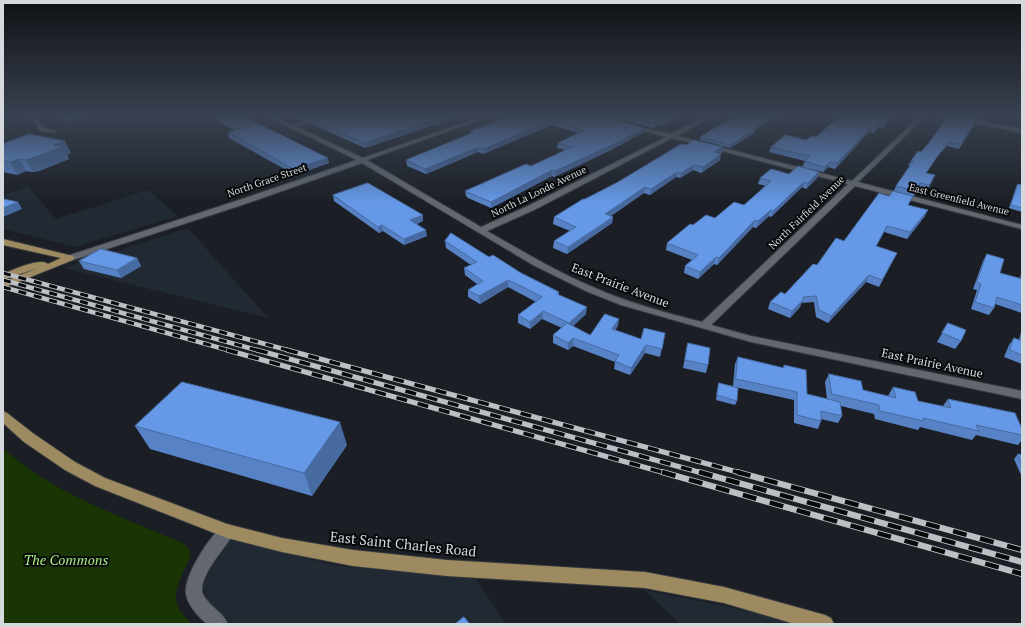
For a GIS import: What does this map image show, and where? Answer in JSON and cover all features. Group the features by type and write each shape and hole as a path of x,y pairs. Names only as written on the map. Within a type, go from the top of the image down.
{"main road":[{"path":"3,242 70,258"},
{"name":"North Grace Street","path":"3,277 28,267 70,258"},
{"name":"North Grace Street","path":"3,285 70,258"},
{"name":"East Saint Charles Road","path":"3,416 35,442 70,466 100,482 227,531 282,545 353,558 447,568 645,580 724,595 825,624"}],"street":[{"name":"East Prairie Avenue","path":"329,144 362,160 536,264 591,290 659,314 752,339 1022,395"},
{"name":"North Grace Street","path":"70,258 407,144"},
{"name":"North La Londe Avenue","path":"480,231 531,208 658,144"},
{"name":"East Greenfield Avenue","path":"701,144 1022,227"},
{"name":"North Fairfield Avenue","path":"704,326 894,144"},
{"path":"218,624 196,600 194,588 197,574 227,531"}],"shaded area":[{"path":"28,187 56,219 148,190 178,216 75,247 3,229 3,195"},
{"path":"188,228 268,318 64,268 78,263"},
{"path":"231,539 337,566 476,579 506,624 232,624 207,600 203,584"},
{"path":"644,590 772,616 795,624 680,624"}],"green space":[{"name":"The Commons","path":"3,448 43,478 88,503 182,543 188,547 191,556 177,588 176,601 178,607 192,624 3,624"}],"building":[{"path":"3,144 56,144 54,145 63,147 26,160 19,159 10,162 3,161"},
{"path":"250,144 300,144 328,158 293,169"},
{"path":"444,144 494,144 483,149 478,147 425,169 406,160"},
{"path":"562,144 613,144 555,171 552,170 491,202 465,191 526,164 531,166 572,147"},
{"path":"681,144 712,144 723,147 714,152 721,154 703,167 694,165 681,173 677,172 651,189 645,187 605,214 613,217 568,247 554,241 576,227 554,217 583,199 618,182"},
{"path":"774,144 855,144 837,163 830,162 825,167 804,161 810,156 771,147"},
{"path":"928,144 947,144 926,173 935,175 929,185 920,183 916,191 896,186 918,151 921,152"},
{"path":"798,166 819,172 808,183 804,182 773,211 771,210 758,221 755,220 719,258 716,257 700,272 685,266 698,255 667,243 690,224 693,225 706,215 715,218 734,202 744,205 771,181 760,178 771,169 789,174"},
{"path":"368,183 423,215 410,220 426,230 404,239 382,225 378,227 333,195"},
{"path":"1018,184 1022,185 1022,208 1011,205"},
{"path":"893,191 913,196 908,205 928,210 910,232 887,226 876,246 897,253 882,280 869,275 831,316 819,310 816,296 803,297 803,300 792,311 770,302 781,292 785,294 813,264 817,265 836,238 844,241 879,193 889,196"},
{"path":"3,199 18,202 3,208"},
{"path":"451,233 489,257 493,255 521,273 559,292 557,294 587,307 569,323 543,311 530,322 518,315 542,297 521,286 508,280 479,296 468,290 483,281 464,268 477,262 445,241"},
{"path":"101,249 137,258 117,270 79,261"},
{"path":"987,254 1004,259 1000,273 1022,279 1022,305 997,297 994,308 975,302 981,284 977,282"},
{"path":"605,314 619,319 612,329 641,339 644,328 665,333 662,349 646,345 631,368 615,361 619,355 573,338 568,343 553,335 567,323 590,335"},
{"path":"948,323 966,330 961,341 942,333"},
{"path":"1014,338 1022,341 1022,355 1010,350"},
{"path":"688,343 710,348 708,365 685,360"},
{"path":"738,357 784,368 784,365 806,370 807,394 840,402 842,416 821,411 821,421 797,415 797,392 736,379"},
{"path":"829,374 861,381 863,390 896,398 893,387 915,392 918,401 951,408 948,399 1015,413 1022,429 1022,435 976,425 979,431 923,418 924,421 880,411 879,405 832,394"},
{"path":"182,382 340,422 304,473 135,426"},
{"path":"719,383 738,388 737,401 717,395"},
{"path":"1018,454 1022,455 1022,464"},
{"path":"464,617 470,624 455,624"}],"railway":[{"path":"3,273 291,351"},
{"path":"3,280 260,351"},
{"path":"3,287 231,351"},
{"path":"227,350 665,473"},
{"path":"257,350 702,473"},
{"path":"287,350 741,473"},
{"path":"662,472 1022,574"},
{"path":"699,472 1022,562"},
{"path":"737,472 1022,550"}]}
